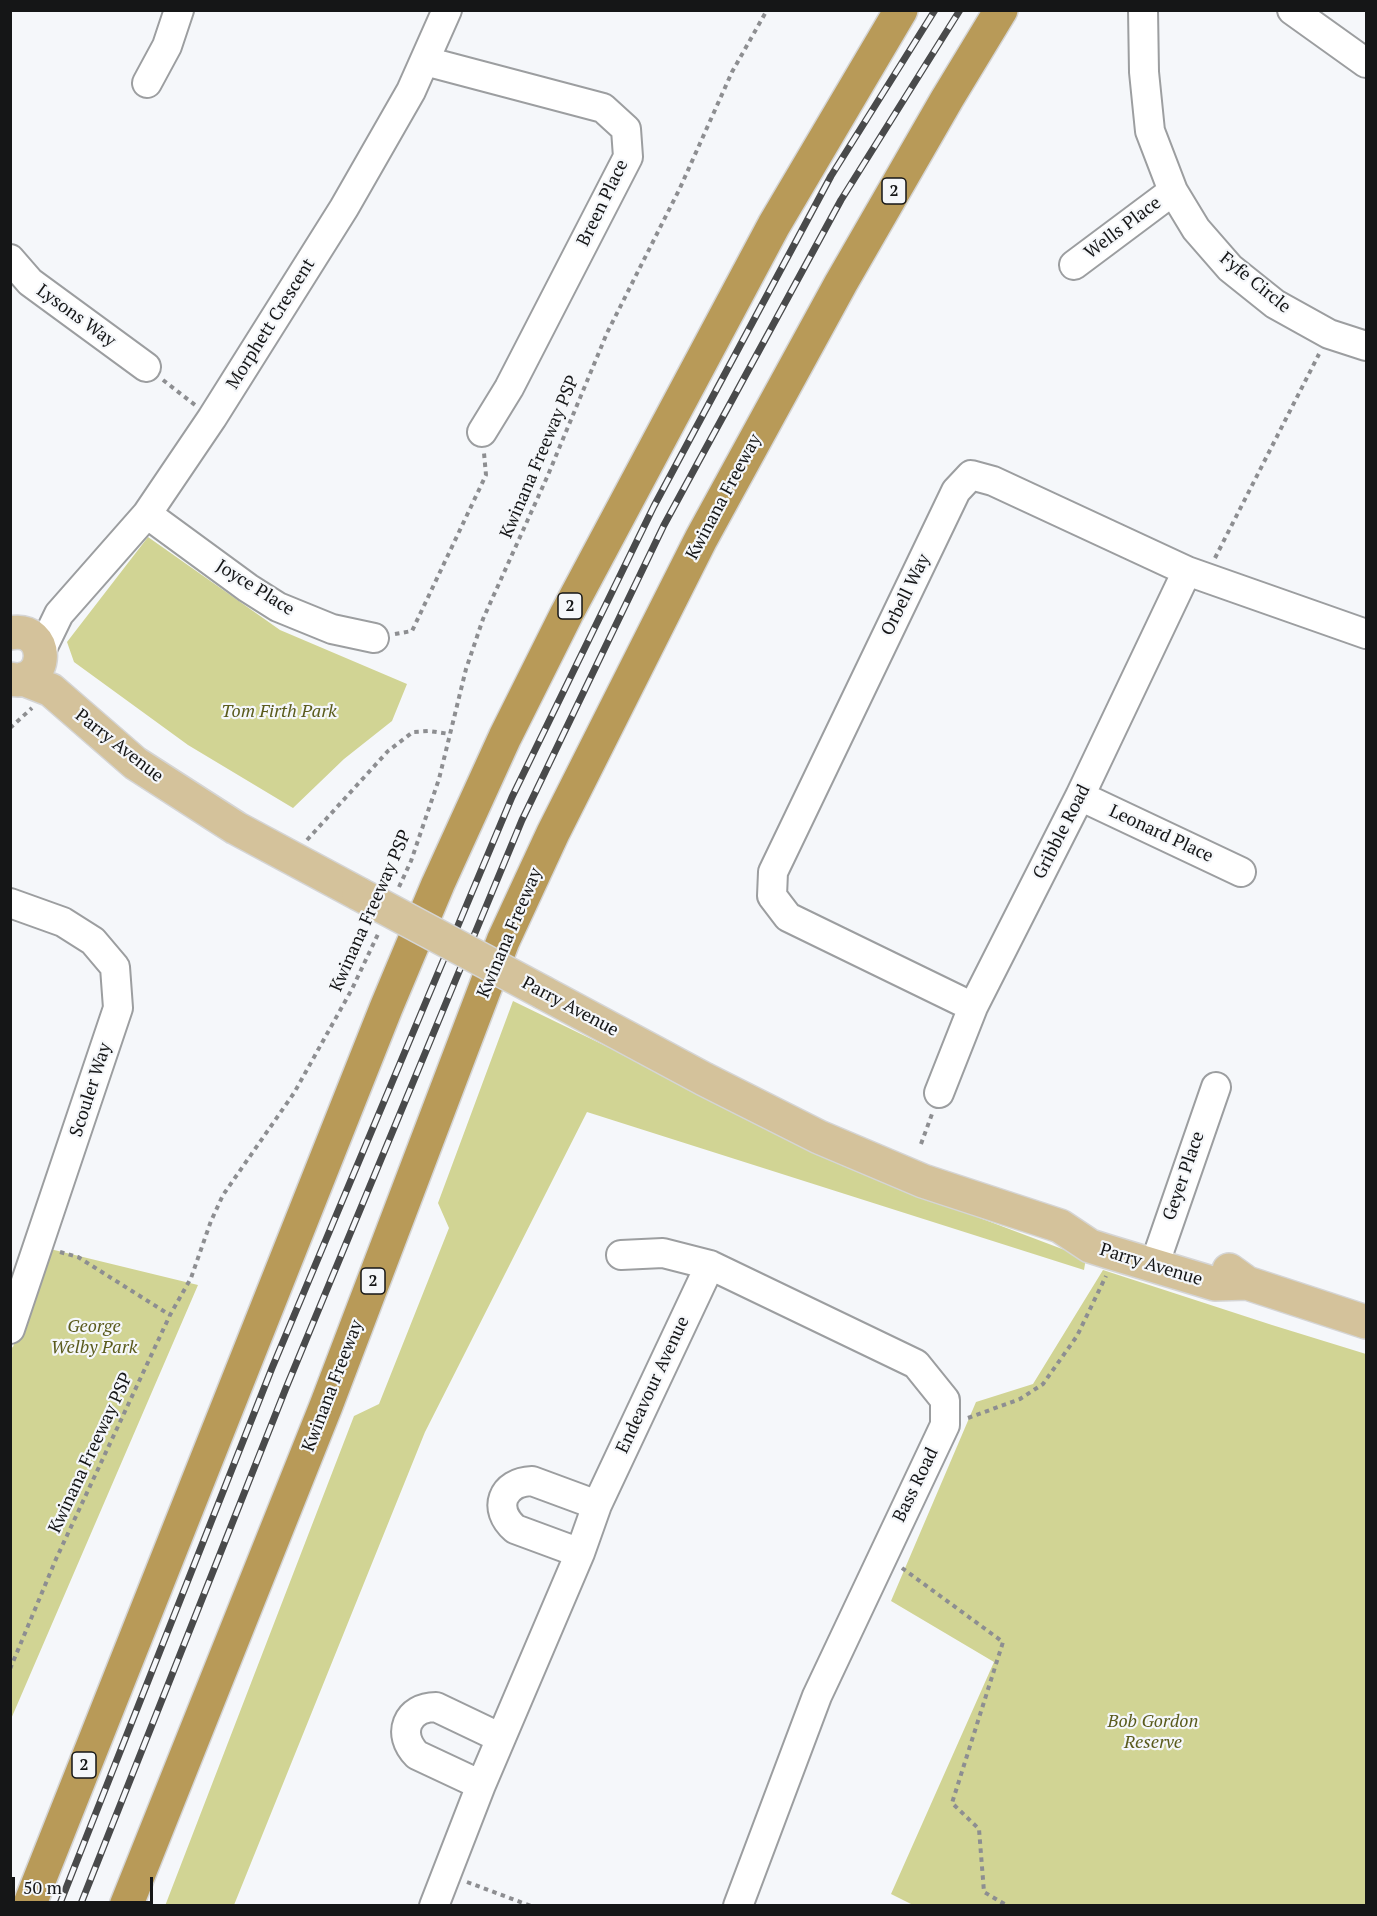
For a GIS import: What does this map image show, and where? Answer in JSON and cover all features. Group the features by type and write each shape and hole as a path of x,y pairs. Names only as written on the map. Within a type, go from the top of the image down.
{"highway":[{"name":"2","path":"29,1905 386,1008 438,884 505,737 638,477 774,225 901,10"},
{"name":"Kwinana Freeway","path":"126,1905 321,1417 503,942 538,866 700,539 841,283 1001,10"}],"main road":[{"name":"Parry Avenue","path":"28,661 135,763 236,828 704,1079 819,1137 923,1181 1060,1226 1090,1246 1109,1252 1221,1265 1247,1283 1366,1322"},
{"name":"Parry Avenue","path":"1060,1226 1096,1227 1157,1256"}],"street":[{"path":"147,83 167,46 178,10"},
{"name":"Morphett Crescent","path":"28,661 59,614 147,514 212,418 344,208 411,92 447,10"},
{"name":"Fyfe Circle","path":"1143,10 1144,72 1150,131 1173,191 1196,229 1230,268 1275,304 1329,334 1366,346"},
{"path":"1292,10 1366,63"},
{"name":"Breen Place","path":"425,61 603,108 626,129 628,157 509,388 482,432"},
{"name":"Wells Place","path":"1074,265 1173,191"},
{"name":"Lysons Way","path":"10,259 30,282 146,367"},
{"name":"Orbell Way","path":"974,1007 788,917 772,896 773,872 956,491 970,475 993,481 1196,574 1366,634"},
{"name":"Joyce Place","path":"147,514 248,588 278,607 332,629 374,638"},
{"name":"Gribble Road","path":"939,1093 974,1007 1080,796 1196,574"},
{"name":"Leonard Place","path":"1080,796 1241,872"},
{"name":"Scouler Way","path":"10,903 63,922 93,941 115,967 118,1008 10,1329"},
{"name":"Geyer Place","path":"1157,1256 1216,1087"},
{"name":"Bass Road","path":"621,1255 663,1252 710,1265 916,1364 945,1400 945,1425 817,1696 738,1905"},
{"name":"Endeavour Avenue","path":"434,1905 481,1785 580,1553 597,1505 710,1265"},
{"path":"580,1553 515,1529 504,1515 502,1506 504,1497 515,1484 532,1481 597,1505"},
{"path":"481,1785 417,1755 407,1740 408,1723 419,1710 436,1707 501,1738"}],"path":[{"name":"Kwinana Freeway PSP","path":"398,891 411,861 439,779 466,669 483,619 548,475 607,333 680,188 732,72 767,10"},
{"path":"1196,574 1329,334"},
{"path":"146,367 212,418"},
{"path":"374,638 412,631 486,475 482,432"},
{"path":"304,843 388,751 413,732 429,731 450,734"},
{"name":"Kwinana Freeway PSP","path":"10,1670 56,1559 170,1315 191,1278 211,1221 223,1195 294,1094 352,989 380,931"},
{"path":"921,1144 939,1093"},
{"path":"38,1245 78,1257 170,1315"},
{"path":"945,1425 1020,1399 1042,1384 1081,1327 1114,1257 1109,1252"},
{"path":"883,1553 1003,1642 952,1803 979,1829 984,1892 1008,1905"},
{"path":"446,1874 531,1905"}],"green space":[{"name":"Tom Firth Park","path":"148,537 280,630 407,684 392,721 344,759 293,808 188,745 74,662 67,642"},
{"path":"513,1001 890,1184 1086,1258 1084,1270 587,1112 425,1432 234,1905 165,1906 354,1416 379,1404 449,1228 438,1203"},
{"name":"George Welby Park","path":"46,1248 198,1285 11,1719 11,1348"},
{"name":"Bob Gordon Reserve","path":"1103,1270 1366,1354 1366,1905 915,1906 891,1894 994,1662 891,1601 976,1402 1033,1384"}],"railway":[{"path":"59,1906 272,1368 512,797 654,506 831,176 935,10"},
{"path":"80,1906 286,1388 522,820 664,525 841,200 960,10"}]}
